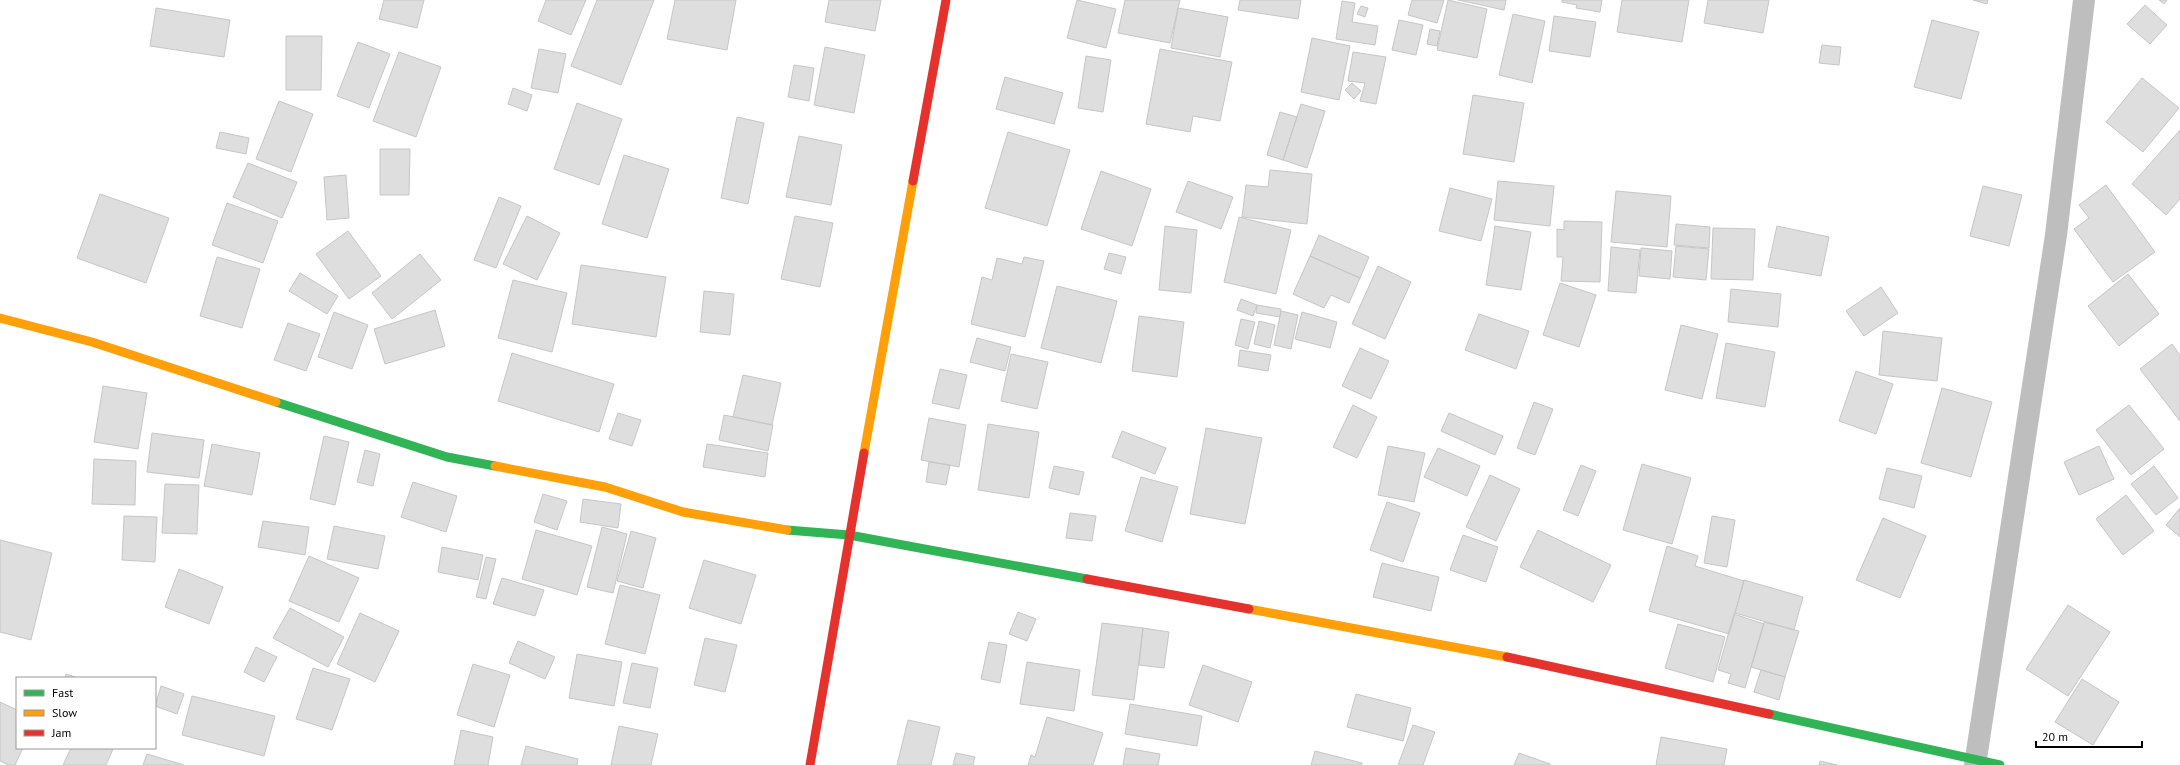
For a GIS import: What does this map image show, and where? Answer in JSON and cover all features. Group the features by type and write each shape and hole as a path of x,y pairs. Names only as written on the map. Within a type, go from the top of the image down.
{"street":[{"path":"810,765 828,668 849,535 946,0"},
{"path":"1976,762 2056,235 2084,0"},
{"path":"0,318 92,342 447,457 605,487 691,514 769,528 849,535 1544,664 1976,762 2000,765"}],"building":[{"path":"384,0 424,0 417,28 379,19"},
{"path":"546,0 586,0 571,35 538,21"},
{"path":"597,0 654,0 621,85 571,66"},
{"path":"675,0 736,0 727,50 667,39"},
{"path":"829,0 881,0 875,31 825,22"},
{"path":"1077,0 1116,9 1106,48 1067,38"},
{"path":"1125,0 1180,0 1170,43 1118,33"},
{"path":"1240,0 1301,0 1298,19 1238,10"},
{"path":"1412,0 1444,0 1437,23 1408,15"},
{"path":"1448,0 1487,9 1477,58 1437,50"},
{"path":"1458,0 1506,0 1504,10"},
{"path":"1562,0 1602,0 1600,12 1576,8 1577,5 1562,2"},
{"path":"1622,0 1689,0 1682,42 1617,32"},
{"path":"1708,0 1769,0 1763,33 1704,23"},
{"path":"1973,0 1988,0 1987,4"},
{"path":"2159,0 2167,0 2164,4"},
{"path":"1342,1 1355,3 1352,22 1378,26 1375,45 1336,39"},
{"path":"2145,5 2167,25 2150,44 2127,24"},
{"path":"1361,6 1368,8 1365,17 1357,14"},
{"path":"156,8 230,20 224,57 150,46"},
{"path":"1178,8 1228,17 1220,57 1171,48"},
{"path":"1513,14 1545,21 1532,83 1499,75"},
{"path":"1554,16 1596,22 1590,57 1549,51"},
{"path":"1399,20 1423,25 1416,55 1392,50"},
{"path":"1932,20 1979,32 1961,99 1914,87"},
{"path":"1430,29 1440,31 1437,46 1427,44"},
{"path":"286,36 322,36 321,90 286,90"},
{"path":"1312,38 1350,46 1339,100 1301,92"},
{"path":"358,42 390,54 369,108 337,96"},
{"path":"1822,45 1841,47 1839,65 1819,63"},
{"path":"825,47 865,55 854,113 814,105"},
{"path":"539,49 566,54 558,93 531,88"},
{"path":"1160,49 1232,62 1220,121 1193,116 1190,132 1146,124"},
{"path":"399,52 441,67 416,137 373,121"},
{"path":"1353,52 1386,57 1376,104 1360,101 1365,83 1348,81"},
{"path":"1086,56 1111,60 1103,112 1078,108"},
{"path":"794,65 814,68 809,101 788,97"},
{"path":"1005,77 1063,93 1054,124 996,109"},
{"path":"2142,78 2179,108 2143,152 2106,122"},
{"path":"1352,83 1361,91 1354,99 1345,90"},
{"path":"513,88 532,95 527,111 508,104"},
{"path":"1473,95 1524,103 1514,162 1463,154"},
{"path":"279,101 313,114 291,172 256,159"},
{"path":"577,103 622,119 599,185 554,169"},
{"path":"1301,104 1325,111 1307,168 1283,160"},
{"path":"1280,112 1297,117 1283,160 1267,155"},
{"path":"737,117 764,123 748,204 721,198"},
{"path":"2180,130 2180,199 2166,215 2132,184"},
{"path":"220,132 249,138 246,154 216,148"},
{"path":"1008,132 1070,150 1047,226 985,208"},
{"path":"799,136 842,145 831,205 786,197"},
{"path":"380,149 410,149 409,195 380,195"},
{"path":"624,155 669,169 647,238 602,224"},
{"path":"248,163 297,182 282,218 233,197"},
{"path":"1270,170 1312,174 1307,224 1242,217 1246,185 1268,187"},
{"path":"1101,171 1151,189 1132,246 1081,229"},
{"path":"346,175 349,218 327,220 324,177"},
{"path":"1188,181 1233,197 1221,229 1176,212"},
{"path":"1498,181 1554,186 1550,226 1494,220"},
{"path":"2106,185 2155,252 2113,282 2074,229 2089,218 2079,205"},
{"path":"1983,186 2022,195 2009,246 1970,236"},
{"path":"1450,188 1492,199 1481,241 1439,231"},
{"path":"1616,191 1671,196 1667,247 1611,242"},
{"path":"100,194 169,218 146,283 77,258"},
{"path":"499,197 521,206 496,268 474,260"},
{"path":"227,203 278,221 263,263 212,245"},
{"path":"527,216 560,233 537,280 503,264"},
{"path":"795,216 833,223 820,287 781,279"},
{"path":"1239,217 1291,230 1276,294 1224,282"},
{"path":"1564,221 1602,222 1600,282 1561,281 1563,257 1557,257 1557,229 1564,230"},
{"path":"1676,224 1710,227 1709,248 1674,245"},
{"path":"1165,226 1197,230 1191,293 1159,290"},
{"path":"1495,226 1531,232 1521,290 1486,285"},
{"path":"1777,226 1829,237 1821,276 1768,267"},
{"path":"1713,228 1755,229 1753,280 1711,279"},
{"path":"348,231 381,276 349,299 316,254"},
{"path":"1319,235 1369,257 1360,278 1310,256"},
{"path":"1676,246 1709,249 1706,280 1673,277"},
{"path":"1611,247 1640,250 1636,293 1608,291"},
{"path":"1641,248 1672,251 1670,279 1639,276"},
{"path":"1109,253 1126,257 1121,274 1104,269"},
{"path":"420,254 441,280 392,319 372,293"},
{"path":"1310,256 1360,278 1349,303 1331,295 1324,308 1293,294"},
{"path":"217,257 260,269 242,328 200,316"},
{"path":"1024,257 1044,261 1025,337 971,324 982,277 992,280 997,258 1022,264"},
{"path":"581,265 666,277 656,337 572,324"},
{"path":"1378,266 1411,282 1385,339 1352,324"},
{"path":"300,273 338,296 327,314 289,291"},
{"path":"2128,274 2159,314 2119,346 2088,306"},
{"path":"513,280 567,293 552,352 498,338"},
{"path":"1560,283 1596,295 1579,347 1543,335"},
{"path":"1057,286 1117,301 1101,363 1041,348"},
{"path":"1881,287 1898,313 1864,336 1846,311"},
{"path":"1731,289 1781,294 1778,327 1728,322"},
{"path":"704,291 734,294 730,335 700,332"},
{"path":"1241,299 1257,305 1253,316 1237,310"},
{"path":"1257,305 1281,309 1280,317 1256,313"},
{"path":"435,310 445,346 385,364 374,329"},
{"path":"1281,311 1298,315 1291,349 1274,345"},
{"path":"334,312 368,325 352,369 318,357"},
{"path":"1302,312 1337,322 1330,348 1295,339"},
{"path":"1479,314 1529,331 1516,369 1465,350"},
{"path":"1139,316 1184,322 1177,377 1132,371"},
{"path":"1241,319 1255,322 1248,349 1235,345"},
{"path":"1259,321 1275,325 1270,348 1254,344"},
{"path":"288,323 320,334 306,371 274,360"},
{"path":"1681,325 1718,334 1702,399 1665,390"},
{"path":"1883,331 1942,338 1937,381 1879,375"},
{"path":"977,338 1011,347 1005,371 970,362"},
{"path":"1726,343 1775,352 1765,407 1716,398"},
{"path":"2172,344 2180,355 2180,421 2140,369"},
{"path":"1360,348 1389,361 1371,399 1342,386"},
{"path":"1240,350 1271,355 1268,371 1238,366"},
{"path":"512,353 614,384 599,432 498,401"},
{"path":"1011,354 1048,362 1037,409 1001,401"},
{"path":"940,369 967,375 959,409 932,403"},
{"path":"1856,371 1893,384 1876,434 1839,421"},
{"path":"743,375 781,383 772,425 733,417"},
{"path":"103,386 147,393 138,449 94,442"},
{"path":"1942,388 1992,402 1971,477 1921,463"},
{"path":"1534,402 1553,409 1535,455 1517,448"},
{"path":"1353,405 1377,417 1357,458 1333,447"},
{"path":"2129,405 2164,449 2131,475 2096,430"},
{"path":"618,413 641,420 632,446 609,439"},
{"path":"1449,413 1503,436 1495,455 1441,431"},
{"path":"724,415 773,425 768,451 719,440"},
{"path":"929,418 966,425 959,467 921,460"},
{"path":"988,424 1039,432 1029,498 978,490"},
{"path":"1206,428 1262,438 1245,524 1190,514"},
{"path":"1122,431 1166,448 1155,474 1112,457"},
{"path":"152,433 204,440 199,478 147,472"},
{"path":"324,436 349,442 335,505 310,499"},
{"path":"212,444 260,453 252,495 204,486"},
{"path":"707,444 768,453 765,477 703,467"},
{"path":"1388,446 1425,453 1414,502 1378,495"},
{"path":"2099,446 2114,479 2079,495 2064,462"},
{"path":"1438,448 1480,466 1467,496 1424,477"},
{"path":"365,450 380,454 373,486 357,482"},
{"path":"94,459 136,461 135,505 92,504"},
{"path":"929,462 950,465 946,485 926,482"},
{"path":"1642,464 1691,478 1672,544 1623,530"},
{"path":"1581,465 1596,471 1578,516 1563,510"},
{"path":"1054,466 1084,472 1079,495 1049,488"},
{"path":"2154,466 2178,498 2156,515 2131,484"},
{"path":"1887,468 1922,476 1914,508 1879,499"},
{"path":"1490,475 1520,489 1496,541 1466,527"},
{"path":"1141,477 1178,487 1162,542 1125,531"},
{"path":"413,482 457,496 446,532 401,517"},
{"path":"165,484 199,485 197,534 162,533"},
{"path":"543,494 567,501 557,530 534,522"},
{"path":"2126,495 2154,531 2123,555 2096,519"},
{"path":"583,499 621,504 618,528 580,522"},
{"path":"1387,502 1420,513 1403,562 1370,550"},
{"path":"2180,508 2180,537 2166,525"},
{"path":"1070,513 1096,516 1092,541 1066,538"},
{"path":"124,516 157,517 155,562 122,560"},
{"path":"1712,516 1735,520 1727,567 1704,563"},
{"path":"1883,518 1926,536 1900,598 1856,580"},
{"path":"263,521 309,527 305,555 258,547"},
{"path":"334,526 385,536 378,569 327,559"},
{"path":"602,527 627,534 613,593 587,587"},
{"path":"536,530 592,546 577,595 522,579"},
{"path":"1538,530 1611,565 1593,602 1520,567"},
{"path":"631,531 656,538 643,588 617,581"},
{"path":"1463,535 1498,547 1486,582 1450,570"},
{"path":"0,540 52,553 31,640 0,632"},
{"path":"1667,546 1698,556 1695,566 1744,581 1729,634 1649,611"},
{"path":"442,547 483,555 478,580 438,572"},
{"path":"309,556 359,578 339,622 289,601"},
{"path":"486,557 496,559 486,599 476,597"},
{"path":"704,560 756,575 741,624 689,608"},
{"path":"1382,563 1439,577 1431,611 1373,597"},
{"path":"179,569 223,587 209,624 165,607"},
{"path":"502,578 544,590 535,616 493,604"},
{"path":"1744,580 1803,597 1794,630 1735,613"},
{"path":"620,585 660,595 645,654 605,644"},
{"path":"2068,605 2110,632 2068,696 2026,669"},
{"path":"290,608 344,637 328,667 273,638"},
{"path":"1018,612 1036,619 1027,641 1009,634"},
{"path":"360,613 399,631 375,682 337,664"},
{"path":"1734,614 1764,624 1745,688 1728,683 1731,674 1718,670"},
{"path":"1764,622 1799,631 1785,677 1751,667"},
{"path":"1102,623 1143,628 1134,700 1092,695"},
{"path":"1678,624 1725,637 1713,682 1665,668"},
{"path":"1143,628 1169,632 1164,668 1139,665"},
{"path":"705,638 737,645 725,692 694,685"},
{"path":"518,641 555,657 545,679 509,663"},
{"path":"989,642 1007,645 1000,683 981,679"},
{"path":"256,647 277,657 264,682 244,672"},
{"path":"577,654 622,662 614,706 569,698"},
{"path":"1027,662 1080,670 1074,711 1020,704"},
{"path":"632,663 658,668 650,708 623,703"},
{"path":"473,664 510,675 494,727 457,715"},
{"path":"1203,665 1252,682 1238,722 1189,705"},
{"path":"313,668 350,679 332,730 296,719"},
{"path":"1761,670 1785,677 1779,700 1754,692"},
{"path":"66,674 75,677 65,677"},
{"path":"2082,679 2119,702 2093,745 2055,722"},
{"path":"161,686 184,694 177,714 156,706"},
{"path":"1356,694 1411,708 1403,741 1347,727"},
{"path":"192,696 275,716 264,756 182,735"},
{"path":"0,702 16,710 16,749 23,749 15,765 9,765 0,761"},
{"path":"1130,704 1202,716 1197,746 1125,734"},
{"path":"1047,717 1103,733 1093,765 1028,765 1031,755 1035,757"},
{"path":"908,720 940,727 931,765 897,765"},
{"path":"1413,725 1435,732 1423,765 1398,765"},
{"path":"619,726 658,734 651,765 611,765"},
{"path":"461,730 493,737 488,765 454,765"},
{"path":"1661,737 1727,749 1724,765 1656,765"},
{"path":"526,746 578,759 577,765 521,765"},
{"path":"1126,748 1160,754 1158,765 1123,765"},
{"path":"71,749 113,749 106,765 63,765"},
{"path":"1315,751 1362,763 1362,765 1311,765"},
{"path":"956,753 975,757 973,765 953,765"},
{"path":"1519,753 1550,764 1550,765 1514,765"},
{"path":"147,754 184,765 143,765"},
{"path":"1820,761 1837,765 1819,765"}],"traffic: fast":[{"path":"276,402 447,457 495,466"},
{"path":"787,530 849,535 1087,579"},
{"path":"1769,714 2000,765"}],"traffic: slow":[{"path":"864,453 913,181"},
{"path":"0,318 92,342 276,402"},
{"path":"495,466 605,487 683,512 787,530"},
{"path":"1249,609 1507,657"}],"traffic: jam":[{"path":"913,181 946,0"},
{"path":"810,765 864,453"},
{"path":"1087,579 1249,609"},
{"path":"1507,657 1769,714"}]}
